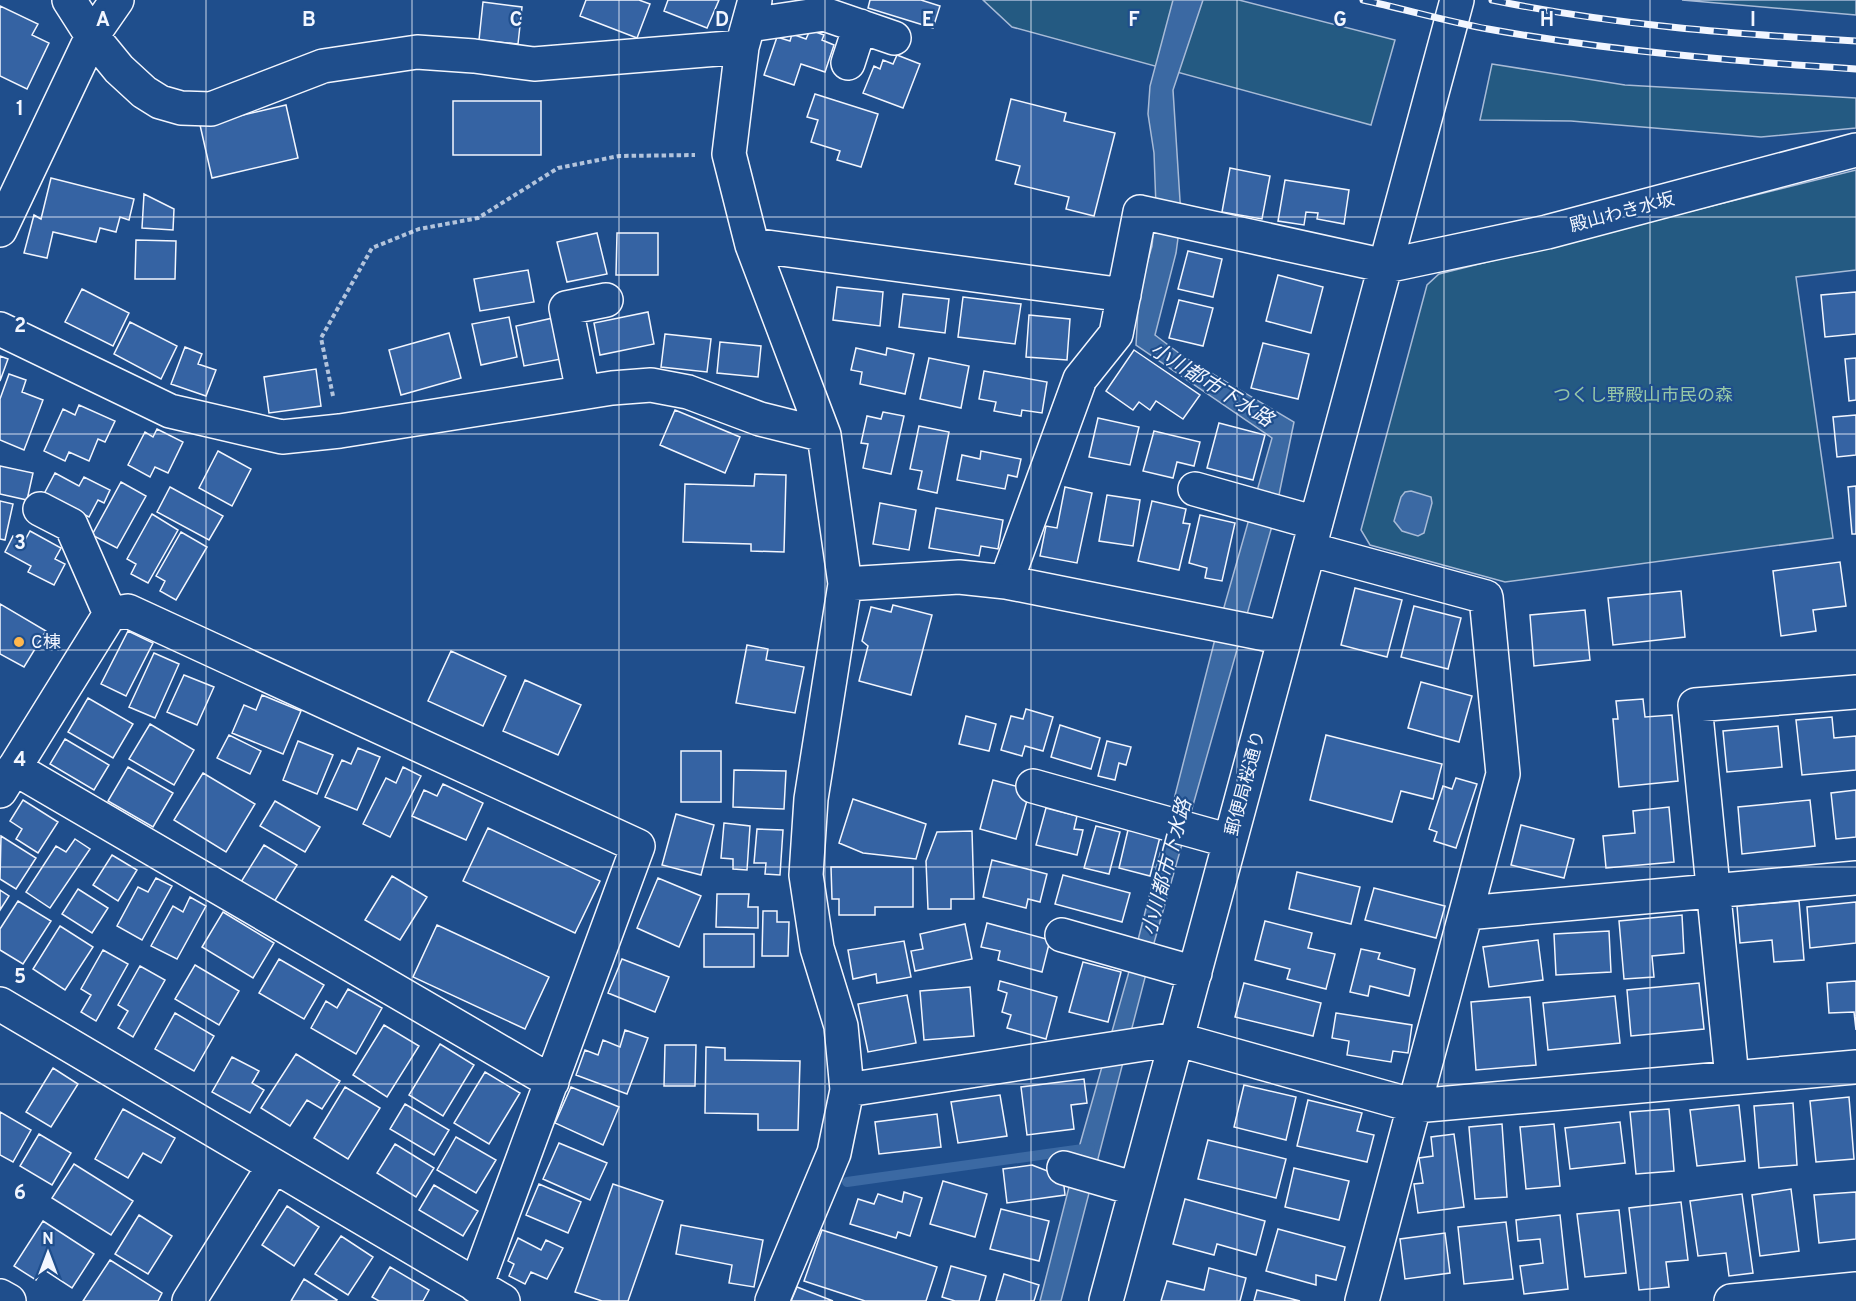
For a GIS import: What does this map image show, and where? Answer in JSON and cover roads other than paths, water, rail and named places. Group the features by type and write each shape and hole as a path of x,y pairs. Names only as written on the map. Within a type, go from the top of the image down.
{"street":[{"path":"69,0 92,36 118,69 144,92 160,102 181,108 211,109 323,66 369,57 417,52 474,56 534,64 749,24 824,14 894,38"},
{"path":"0,230 92,36 117,0"},
{"name":"郵便局桜通り","path":"1106,1301 1457,0"},
{"path":"749,24 729,154 752,245 824,435 844,584 811,799 806,875 817,948 841,1026 847,1090 834,1153 772,1301"},
{"path":"848,63 860,26"},
{"name":"殿山わき水坂","path":"1386,266 1547,232 1856,150"},
{"path":"1006,582 1080,379 1116,334 1140,212 1386,266"},
{"path":"752,245 1124,295"},
{"path":"583,392 566,308 606,300"},
{"path":"0,329 170,411 282,437 340,431 583,392 651,385 688,392 760,419 824,435"},
{"path":"1196,489 1280,513 1313,536 1486,597 1503,774 1362,1301"},
{"path":"40,509 71,525 110,614"},
{"path":"844,584 959,577 1006,582 1285,638"},
{"path":"0,1004 489,1293 552,1082 638,846 128,611 110,614 7,780 552,1082"},
{"path":"1732,1078 1695,705 1856,692"},
{"path":"1033,786 1230,841"},
{"path":"1466,913 1856,878"},
{"path":"1062,935 1195,973"},
{"path":"847,1090 1176,1040 1415,1106 1856,1066"},
{"path":"189,1301 273,1167"},
{"path":"1066,1169 1136,1189"},
{"path":"1731,1301 1856,1288"},
{"path":"0,1296 9,1301"}],"water":[{"name":"小川都市下水路","path":"1173,0 1203,0 1173,90 1181,216 1176,253 1155,335 1184,357 1294,422 1274,519 1154,943 1061,1301 1040,1301 1080,1144 1138,940 1215,639 1272,438 1136,345 1139,291 1152,246 1156,207 1154,153 1148,114 1150,86"},
{"path":"1411,491 1431,497 1432,503 1424,533 1418,536 1402,531 1394,521 1401,497 1405,492"}],"waterway":[{"path":"847,1182 1090,1148"}],"railway":[{"path":"1363,0 1488,29 1534,37 1718,59 1856,69"},
{"path":"1492,0 1628,22 1856,41"}],"place":[{"name":"C棟","path":"19,642"}],"park label":[{"name":"つくし野殿山市民の森","path":"1643,395"}]}
